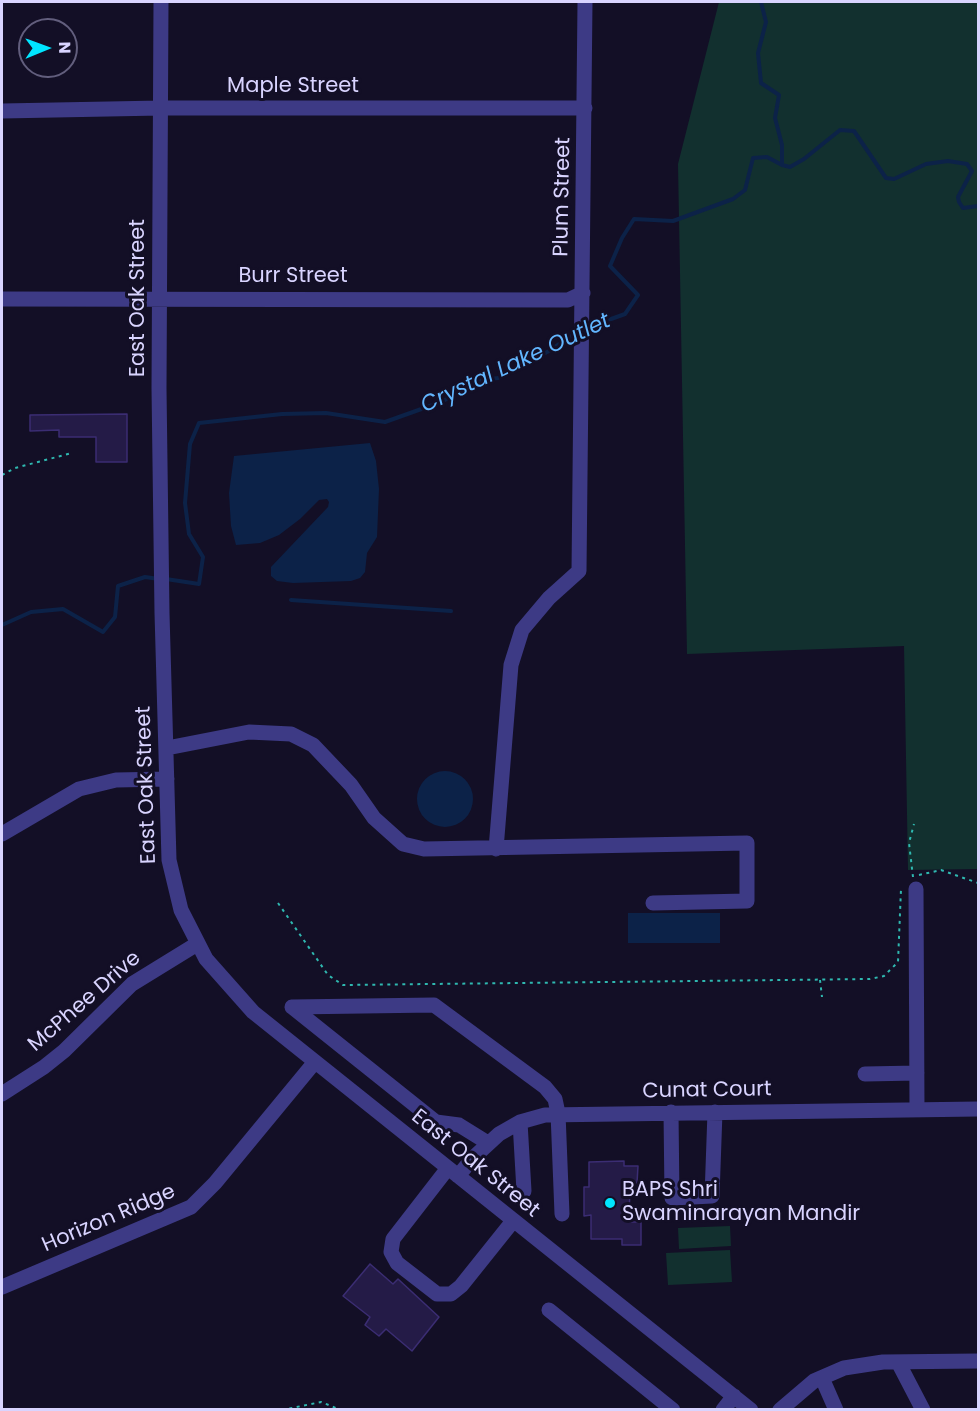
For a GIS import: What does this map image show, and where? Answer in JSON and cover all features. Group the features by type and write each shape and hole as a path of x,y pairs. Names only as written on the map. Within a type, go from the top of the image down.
{"street":[{"name":"East Oak Street","path":"161,2 162,612 169,860 181,910 197,944 213,968 242,1001 314,1063 751,1410"},
{"name":"Plum Street","path":"496,849 512,665 522,630 549,598 579,571 585,2"},
{"name":"Maple Street","path":"2,111 161,108 585,108"},
{"name":"Burr Street","path":"2,299 160,297 568,300 583,293"},
{"path":"167,748 249,732 291,734 313,745 351,785 374,818 403,844 424,849 747,843 747,901 653,903"},
{"path":"2,834 79,789 116,780 167,778"},
{"path":"915,883 917,1109"},
{"name":"McPhee Drive","path":"2,1094 64,1051 132,984 181,951 197,944"},
{"path":"488,1143 459,1125 436,1122 292,1007 434,1005 545,1087 555,1099 558,1113 562,1214"},
{"name":"Horizon Ridge","path":"2,1287 191,1207 215,1184 314,1063"},
{"path":"866,1074 917,1073"},
{"name":"Cunat Court","path":"513,1221 461,1286 451,1294 437,1294 397,1263 391,1252 393,1239 453,1172 488,1143 520,1122 558,1113 978,1109"},
{"path":"672,1112 672,1198 712,1196 715,1112"},
{"path":"520,1122 524,1191"},
{"path":"549,1310 673,1410"},
{"path":"780,1410 788,1400 822,1378 844,1368 898,1362 978,1360"},
{"path":"898,1362 922,1410"},
{"path":"822,1378 836,1410"},
{"path":"723,1410 734,1396"}],"path":[{"path":"2,475 15,468 72,453"},
{"path":"914,824 909,843 915,883"},
{"path":"278,903 328,975 344,986 870,979 884,976 892,970 900,954 901,891 905,882 915,883 941,870 978,883"},
{"path":"820,980 822,997"},
{"path":"282,1410 321,1402 341,1410"}],"green space":[{"path":"719,2 978,2 978,869 908,870 904,646 687,654 678,164"},
{"path":"730,1226 731,1246 679,1249 678,1228"},
{"path":"730,1250 732,1282 668,1285 666,1253"}],"water":[{"path":"370,443 376,461 379,489 377,537 367,553 365,572 360,578 351,581 293,583 277,581 271,576 271,567 328,507 327,499 319,500 279,535 260,543 236,545 231,526 229,493 234,456"},
{"path":"440,771 450,771 465,779 471,788 473,799 471,810 465,819 450,827 440,827 429,822 422,815 417,804 417,794 422,783 429,776"},
{"path":"628,913 720,913 720,943 628,943"}],"building":[{"path":"127,414 127,462 96,462 96,437 59,437 59,430 30,431 30,415"},
{"name":"BAPS Shri Swaminarayan Mandir","path":"624,1161 624,1166 638,1166 637,1183 630,1183 629,1222 641,1222 641,1245 622,1245 622,1239 591,1239 591,1215 584,1216 584,1187 589,1187 589,1162"},
{"path":"370,1264 393,1284 398,1279 439,1317 412,1351 386,1329 379,1336 365,1325 370,1317 343,1296"}],"waterway":[{"path":"761,2 766,22 758,53 761,83 779,95 775,118 782,145 782,165"},
{"name":"Crystal Lake Outlet","path":"586,328 625,314 638,295 610,266 622,238 634,219 673,221 733,199 745,190 753,158 767,157 790,167 804,159 840,130 854,131 886,178 894,179 926,164 948,161 967,164 972,171 958,197 959,202 963,208 978,206"},
{"name":"Crystal Lake Outlet","path":"166,579 199,584 203,557 189,534 185,503 190,444 199,423 282,414 326,413 385,422 441,402 482,380 498,378 549,351 577,332"},
{"name":"Crystal Lake Outlet","path":"2,625 31,612 63,609 103,632 115,617 118,586 145,577 159,579"},
{"path":"291,600 451,611"}],"place":[{"name":"BAPS Shri Swaminarayan Mandir","path":"610,1203"}]}
